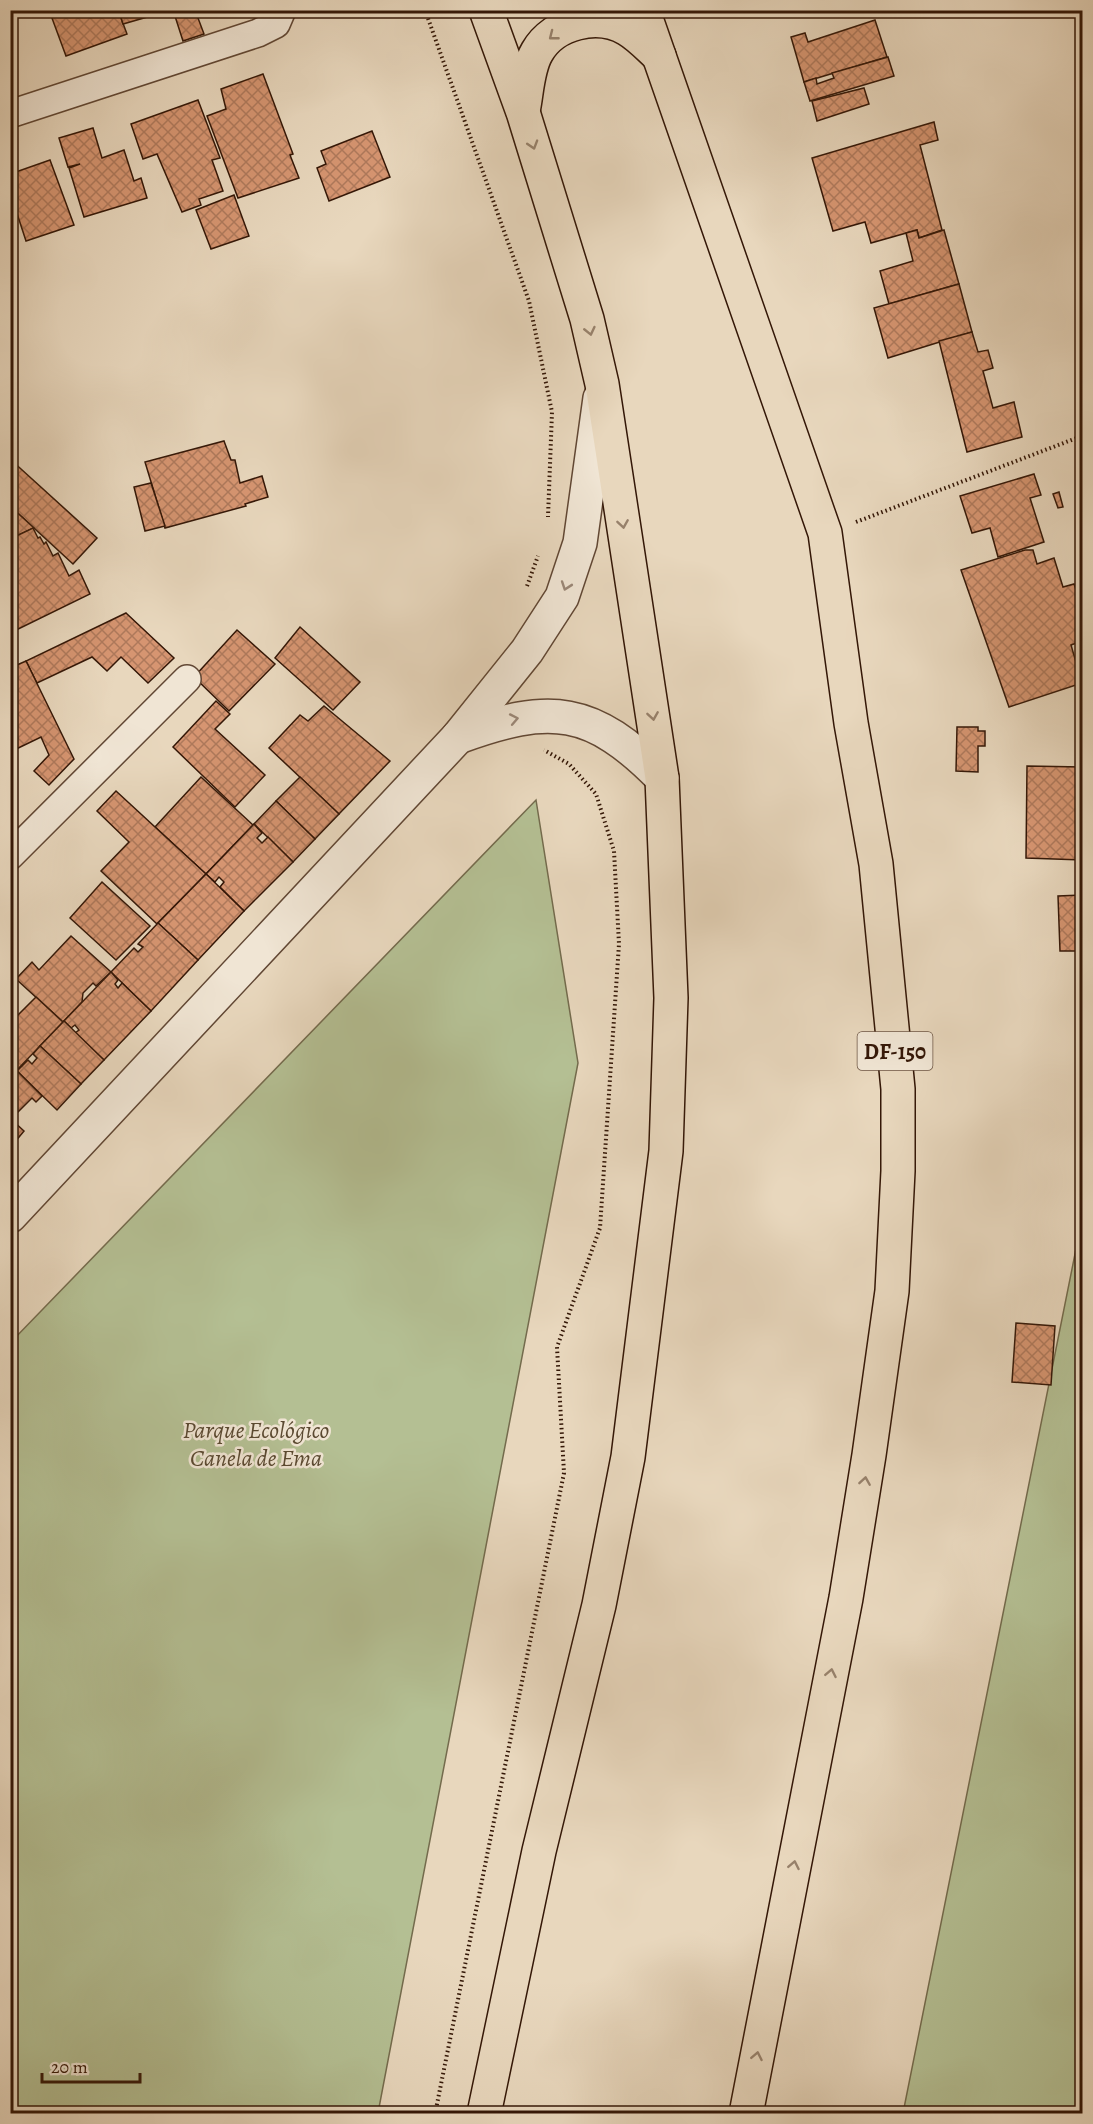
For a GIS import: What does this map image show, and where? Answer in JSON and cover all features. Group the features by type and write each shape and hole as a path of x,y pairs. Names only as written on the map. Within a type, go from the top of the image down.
{"main road":[{"path":"484,2114 539,1851 599,1605 628,1457 666,1151 671,998 662,778 602,384 587,319 523,112 486,10"},
{"name":"DF-150","path":"643,10 825,533 851,723 876,864 898,1089 898,1171 892,1291 869,1455 846,1598 746,2114"},
{"path":"523,112 537,52 545,42 573,24 582,21 605,22 626,28 659,56"}],"street":[{"path":"10,114 258,33 276,24 282,10"},
{"path":"10,1216 459,736 527,651 562,597 580,543 602,384"},
{"path":"10,856 186,679"},
{"path":"459,736 518,717 553,714 578,719 612,733 635,750 662,778"}],"path":[{"path":"425,10 529,301 552,412 547,529"},
{"path":"825,533 1083,436"},
{"path":"526,590 540,550"},
{"path":"435,2114 564,1473 557,1347 600,1228 619,944 614,850 596,794 568,764 539,747"}],"green space":[{"name":"Parque Ecológico Canela de Ema","path":"536,800 578,1063 378,2113 11,2113 11,1342"},
{"path":"1082,1219 1082,2113 903,2113"}],"building":[{"path":"49,10 118,10 127,34 66,56"},
{"path":"149,10 151,16 123,24 119,11"},
{"path":"173,10 195,10 204,34 183,41"},
{"path":"875,20 887,57 804,82 791,37 805,33 808,42"},
{"path":"888,57 894,76 810,101 804,82 816,78 817,84 834,78 832,73"},
{"path":"263,74 293,154 290,155 299,178 238,198 207,116 226,109 221,89"},
{"path":"864,88 869,104 817,121 812,101"},
{"path":"198,100 220,158 212,160 223,191 199,199 201,205 182,212 157,154 143,159 131,124"},
{"path":"934,122 938,140 920,145 942,230 919,238 917,230 871,243 865,222 833,231 812,158"},
{"path":"93,128 102,158 124,150 134,181 141,178 147,198 84,217 69,168 80,164 68,167 59,138"},
{"path":"372,131 390,177 329,201 317,168 326,164 321,151"},
{"path":"50,160 74,225 26,241 11,195 10,174"},
{"path":"234,195 249,236 211,249 196,210"},
{"path":"917,230 919,238 944,230 959,284 889,304 880,271 913,261 906,233"},
{"path":"959,284 972,332 888,358 874,308"},
{"path":"972,332 978,352 988,350 993,368 983,371 993,408 1014,402 1022,437 967,452 939,341"},
{"path":"224,441 231,460 235,460 240,483 262,476 268,497 245,504 246,506 165,528 145,462"},
{"path":"10,459 97,538 73,564 10,506"},
{"path":"1034,474 1041,495 1030,498 1044,542 998,557 990,528 972,533 960,496"},
{"path":"151,483 165,526 145,531 134,487"},
{"path":"1059,492 1063,507 1058,508 1053,494"},
{"path":"10,506 34,528 10,539"},
{"path":"33,528 38,538 40,537 44,544 46,542 53,556 58,553 69,576 79,570 90,594 10,633 10,539"},
{"path":"1025,550 1033,550 1037,564 1054,558 1063,587 1074,584 1080,601 1082,600 1082,641 1071,645 1082,683 1009,707 961,570"},
{"path":"126,613 174,658 148,683 121,657 107,671 92,657 37,683 26,661"},
{"path":"300,627 360,682 333,710 275,658"},
{"path":"237,630 275,664 229,711 194,677"},
{"path":"26,661 74,759 49,785 34,771 49,755 41,737 10,752 10,668"},
{"path":"216,701 230,714 215,729 265,775 235,807 173,747"},
{"path":"324,706 390,761 339,814 269,748 300,715 308,721"},
{"path":"957,727 978,727 978,731 985,731 985,746 978,746 978,772 956,771"},
{"path":"1027,766 1082,767 1082,860 1026,858"},
{"path":"201,777 253,825 206,874 155,827"},
{"path":"300,777 339,814 315,839 276,801"},
{"path":"116,791 206,874 157,924 101,871 129,842 97,811"},
{"path":"276,801 315,839 293,862 254,824"},
{"path":"254,824 262,833 257,838 262,843 268,837 293,862 244,911 220,887 224,882 219,877 215,882 206,874"},
{"path":"206,874 244,911 198,960 158,923"},
{"path":"102,882 150,926 116,960 70,918"},
{"path":"1082,895 1082,951 1060,951 1058,896"},
{"path":"158,923 198,960 151,1011 111,972 134,948 138,952 143,947 138,944"},
{"path":"71,936 111,972 96,986 93,983 83,993 82,1002 63,1022 16,979 32,962 39,970"},
{"path":"111,972 118,980 115,984 118,988 122,983 151,1011 104,1060 75,1033 79,1030 75,1025 71,1028 64,1021"},
{"path":"36,997 63,1022 16,1071 10,1066 10,1023"},
{"path":"64,1021 104,1060 81,1084 40,1046"},
{"path":"40,1046 81,1084 57,1110 17,1071 28,1060 32,1064 37,1058 33,1054"},
{"path":"17,1071 42,1096 36,1102 32,1098 11,1119 24,1131 10,1148 10,1078"},
{"path":"1016,1323 1055,1326 1051,1385 1012,1382"}]}
